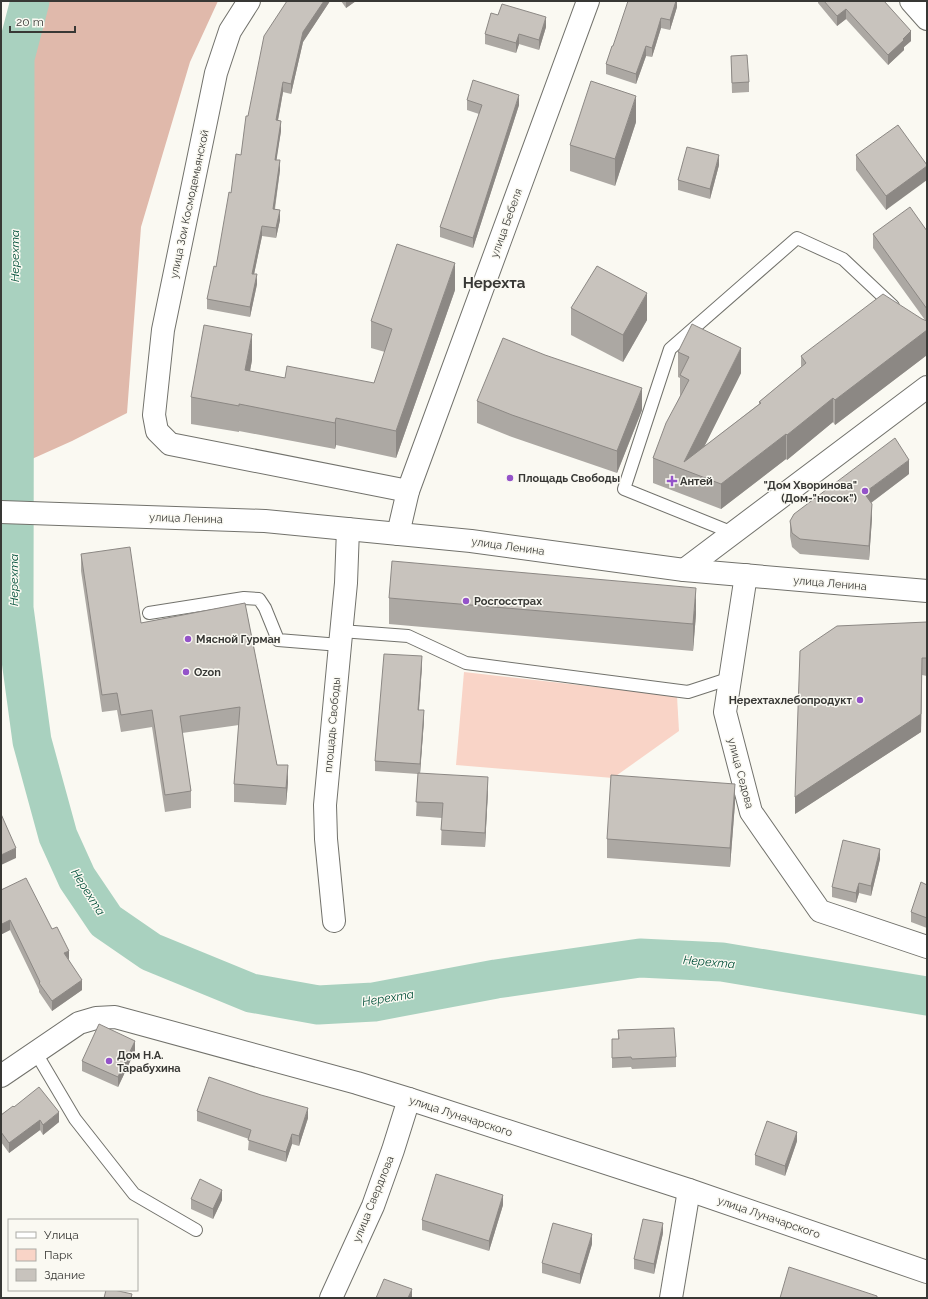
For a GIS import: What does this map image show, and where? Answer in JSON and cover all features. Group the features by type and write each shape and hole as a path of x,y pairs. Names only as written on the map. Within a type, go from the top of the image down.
{"street":[{"name":"улица Зои Космодемьянской","path":"249,1 230,31 216,73 163,330 154,415 157,431 170,444 408,491"},
{"name":"улица Бебеля","path":"398,534 408,491 588,1"},
{"path":"911,1 927,19"},
{"path":"684,570 927,387"},
{"name":"улица Ленина","path":"1,512 265,520 471,541 684,570 927,591"},
{"name":"площадь Свободы","path":"334,921 326,839 325,805 346,584 348,529"},
{"name":"улица Седова","path":"746,576 725,712 751,812 820,911 927,947"},
{"name":"улица Луначарского","path":"1,1076 79,1023 96,1018 115,1017 357,1082 689,1190 927,1272"},
{"name":"улица Свердлова","path":"332,1298 372,1206 393,1150 409,1099"},
{"path":"671,1298 689,1190"}],"lane":[{"path":"733,533 624,489 670,349 797,238 843,259 899,312"},
{"path":"148,612 244,598 259,600 265,608 278,640 408,636 466,663 688,692 731,678"},
{"path":"36,1053 75,1119 134,1194 196,1230"}],"green space":[{"path":"464,672 677,696 679,731 613,778 456,765"}],"shaded area":[{"path":"30,1 218,1 190,62 141,227 127,413 72,441 14,467 15,58"}],"building":[{"path":"287,1 324,1 303,32 291,84 283,82 276,120 281,121 275,160 280,160 273,209 280,210 276,228 262,226 252,274 257,274 250,307 207,299 214,266 216,267 229,192 231,193 236,154 241,155 246,116 248,116 264,36"},
{"path":"628,1 676,1 670,20 661,18 652,48 646,46 636,74 606,64"},
{"path":"824,1 884,1 911,31 888,55 846,9 837,16"},
{"path":"502,4 546,17 539,40 519,34 516,43 485,34 491,13 498,15"},
{"path":"747,55 749,82 732,83 731,56"},
{"path":"473,80 519,95 473,238 440,227 482,105 467,100"},
{"path":"591,81 636,96 615,159 570,145"},
{"path":"898,125 927,166 886,196 856,155"},
{"path":"687,147 719,155 710,189 678,180"},
{"path":"910,207 927,231 927,309 873,234"},
{"path":"397,244 455,263 396,431 336,418 335,423 239,404 239,406 191,397 204,325 252,334 245,370 285,378 287,366 374,383 392,329 371,321"},
{"path":"597,266 647,293 623,335 571,308"},
{"path":"883,294 927,321 927,330 835,400 833,398 787,435 786,434 721,484 653,458 666,423 689,380 680,375 689,357 678,352 692,324 741,348 684,462 761,403 759,402 806,363 801,356"},
{"path":"503,338 545,355 642,388 617,451 512,415 477,401"},
{"name":"\"Дом Хворинова\" (Дом-\"носок\")","path":"895,438 909,460 864,493 872,504 869,546 800,539 792,533 790,521 794,514"},
{"path":"130,547 141,623 245,603 277,765 288,765 286,788 234,784 240,707 180,716 191,791 165,795 152,710 121,715 117,693 102,695 81,554"},
{"path":"392,561 696,588 693,624 389,598"},
{"name":"Нерехтахлебопродукт","path":"927,622 927,658 922,658 921,714 795,797 800,651 837,626"},
{"path":"384,654 422,656 418,710 424,710 420,764 375,761"},
{"path":"418,773 488,777 485,833 441,830 443,803 416,802"},
{"path":"611,775 735,784 730,848 607,839"},
{"path":"1,814 16,848 1,855"},
{"path":"843,840 880,849 871,886 859,883 856,893 832,887"},
{"path":"26,878 52,929 57,927 69,951 64,953 82,980 52,1001 39,983 40,982 10,920 2,924 1,921 1,890"},
{"path":"921,882 927,885 927,918 911,912"},
{"name":"Дом Н.А. Тарабухина","path":"99,1024 135,1041 118,1077 82,1061"},
{"path":"674,1028 676,1057 632,1059 631,1057 612,1058 612,1039 619,1039 618,1030"},
{"path":"209,1077 261,1095 308,1108 299,1136 292,1134 286,1152 248,1140 251,1130 197,1111"},
{"path":"39,1087 59,1112 43,1125 40,1120 9,1143 1,1132 1,1115 13,1106 14,1107"},
{"path":"767,1121 797,1132 785,1166 755,1155"},
{"path":"436,1174 503,1195 489,1241 422,1220"},
{"path":"200,1179 222,1190 213,1209 191,1199"},
{"path":"643,1219 663,1223 654,1264 634,1259"},
{"path":"553,1223 592,1234 580,1274 542,1263"},
{"path":"789,1267 877,1296 877,1298 780,1298"},
{"path":"384,1279 412,1289 408,1298 376,1298"},
{"path":"106,1291 118,1291 132,1294 131,1298 104,1298"}],"waterway":[{"name":"Нерехта","path":"30,1 15,58 14,608 32,741 58,836 77,878 106,921 151,952 251,993 318,1005 374,1002 496,979 640,958 722,962 927,996"}],"place":[{"name":"Площадь Свободы","path":"510,478"},
{"name":"Антей","path":"672,481"},
{"name":"\"Дом Хворинова\" (Дом-\"носок\")","path":"865,491"},
{"name":"Росгосстрах","path":"466,601"},
{"name":"Мясной Гурман","path":"188,639"},
{"name":"Ozon","path":"186,672"},
{"name":"Нерехтахлебопродукт","path":"860,700"},
{"name":"Дом Н.А. Тарабухина","path":"109,1061"}],"district":[{"name":"Нерехта","path":"494,283"}]}
